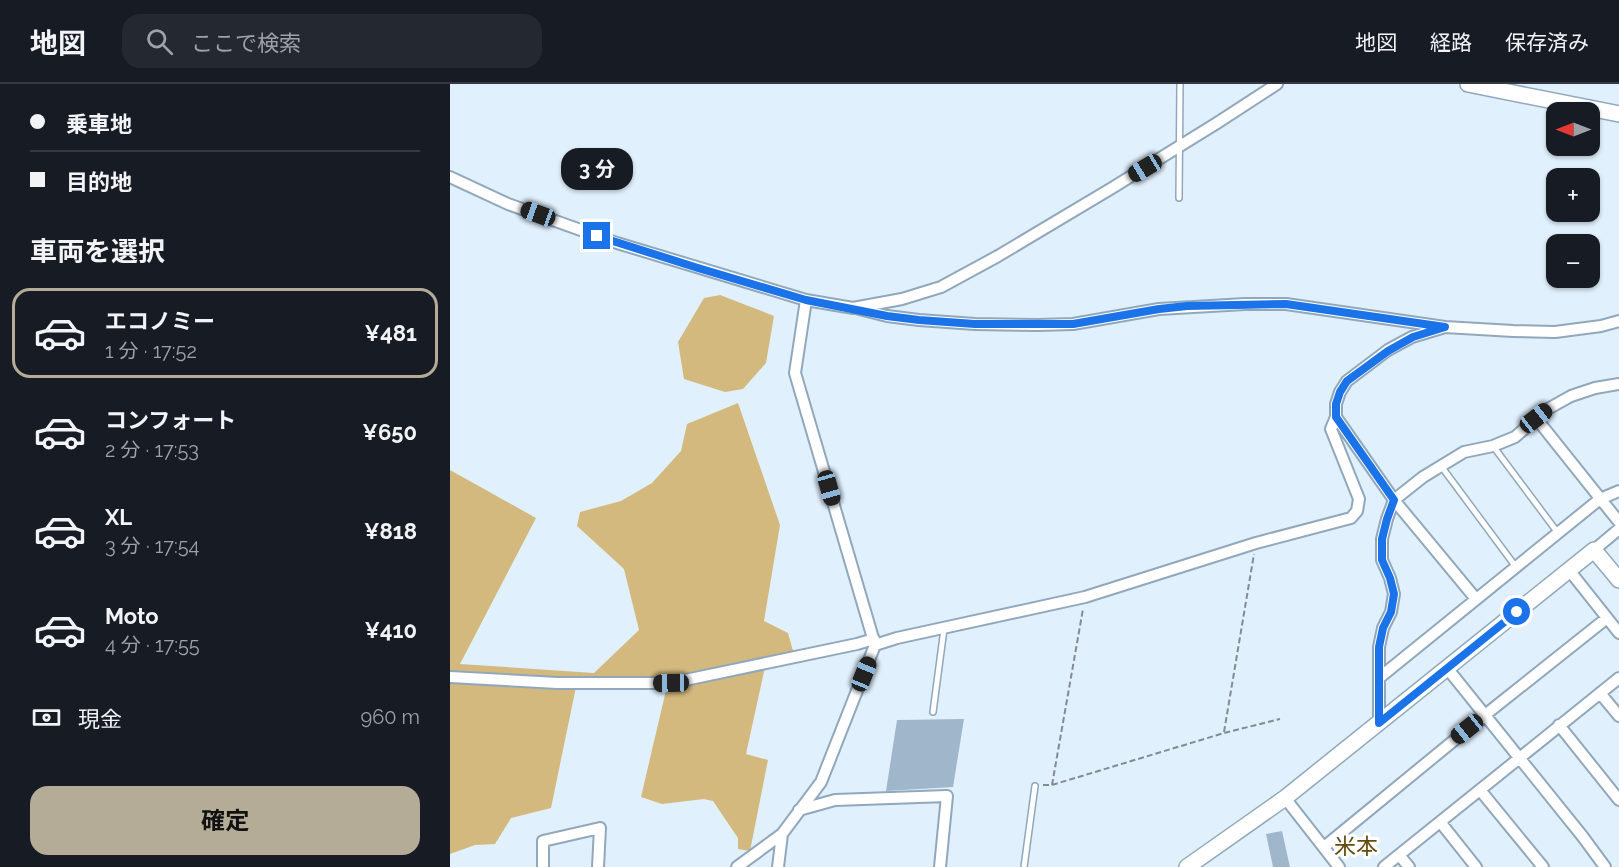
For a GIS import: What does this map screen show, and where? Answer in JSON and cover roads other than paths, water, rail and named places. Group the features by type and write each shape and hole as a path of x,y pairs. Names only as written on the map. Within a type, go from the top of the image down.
{"street":[{"path":"853,308 902,299 941,287 998,256 1179,147 1277,84"},
{"path":"1468,84 1619,114"},
{"path":"450,177 508,204 616,243 806,300 919,320 975,324 1073,324 1187,306 1286,304 1445,327 1513,331 1555,332 1601,326 1619,321"},
{"path":"737,867 782,834 821,782 875,642 795,373 806,300"},
{"path":"450,677 557,683 671,683 1049,606 1085,597 1256,543 1351,518 1357,511 1359,499 1331,429 1336,417 1336,404 1340,392 1347,381 1388,351 1413,337 1445,327"},
{"path":"1379,723 1379,647 1383,628 1391,612 1394,594 1382,560 1382,539 1394,500 1423,477 1464,452 1493,446 1515,436 1546,410 1572,396 1595,388 1619,384"},
{"path":"1336,417 1394,500 1476,599"},
{"path":"1536,418 1619,522"},
{"path":"1379,678 1600,498 1619,491"},
{"path":"1187,867 1285,798 1619,529"},
{"path":"1594,550 1619,580"},
{"path":"1569,570 1619,633"},
{"path":"1324,847 1608,618"},
{"path":"1447,668 1605,867"},
{"path":"1384,867 1619,678"},
{"path":"1600,693 1619,716"},
{"path":"1560,725 1619,800"},
{"path":"1480,790 1543,867"},
{"path":"799,810 835,800 947,796 940,867"},
{"path":"1285,798 1340,867"},
{"path":"1441,823 1476,867"},
{"path":"543,867 543,841 600,828 598,867"},
{"path":"778,867 782,834"},
{"path":"1399,855 1409,867"}],"lane":[{"path":"1179,198 1180,84"},
{"path":"1493,446 1558,533"},
{"path":"1441,466 1516,567"},
{"path":"933,712 944,629"},
{"path":"1024,867 1035,786"}],"district":[{"name":"米本","path":"1356,846"}]}
